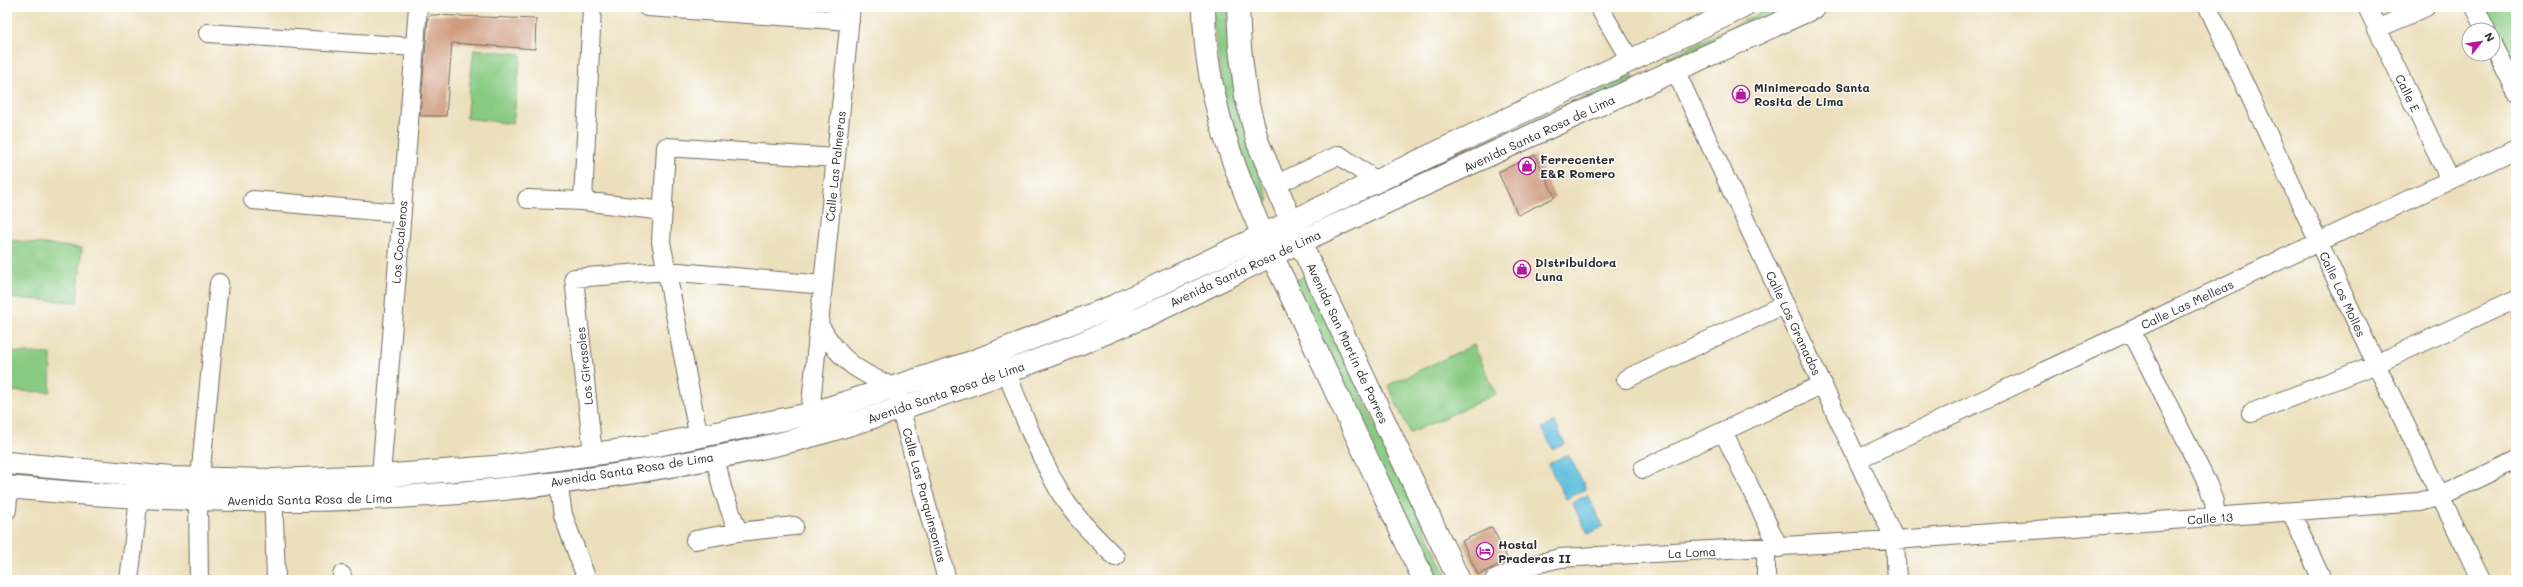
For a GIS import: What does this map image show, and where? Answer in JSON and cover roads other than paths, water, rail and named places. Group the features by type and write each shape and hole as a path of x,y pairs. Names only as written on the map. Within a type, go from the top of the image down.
{"main road":[{"path":"1204,7 1210,72 1219,115 1232,162 1262,236 1424,580"},
{"name":"Avenida San Martín de Porres","path":"1238,7 1240,48 1246,97 1258,143 1300,242 1460,580"},
{"name":"Avenida Santa Rosa de Lima","path":"7,463 123,475 199,489 272,491 400,498 558,482 715,456 796,440 898,398 977,361 1114,306 1262,236 1291,220 1375,180 1742,7"},
{"name":"Avenida Santa Rosa de Lima","path":"272,491 381,476 506,466 699,438 810,414 898,398 1007,372 1123,326 1300,242 1815,7"},
{"name":"Avenida Santa Rosa de Lima","path":"8,487 106,497 139,498 199,489"}],"street":[{"name":"Los Cocalenos","path":"381,476 418,7"},
{"path":"583,201 592,7"},
{"path":"647,7 851,14"},
{"path":"1599,7 1630,60"},
{"name":"Calle Los Molles","path":"2208,7 2376,364 2482,580"},
{"name":"Calle E","path":"2367,7 2450,180"},
{"path":"2377,29 2426,7"},
{"path":"2475,7 2482,22"},
{"name":"Calle Las Palmeras","path":"810,414 851,14"},
{"path":"208,33 415,47"},
{"path":"2501,60 2516,91"},
{"name":"Calle Los Granados","path":"1675,70 1895,540 1897,580"},
{"path":"699,438 661,242 666,147 836,158"},
{"name":"Calle Las Melleas","path":"1858,459 2516,149"},
{"path":"1276,185 1339,155 1375,180"},
{"path":"527,199 583,201 663,211"},
{"path":"253,200 388,212 402,211"},
{"path":"667,271 823,285"},
{"name":"Los Girasoles","path":"593,454 574,278 667,271"},
{"path":"200,580 199,489 219,283"},
{"path":"2251,413 2376,364 2516,299"},
{"path":"1626,379 1785,304"},
{"path":"820,326 832,346 846,360 860,372 898,398"},
{"path":"2131,330 2208,485 2214,502 2216,518"},
{"path":"1007,372 1017,401 1061,494 1079,518 1114,557"},
{"path":"1643,469 1823,384"},
{"name":"Calle Las Parquinsonias","path":"898,398 947,580"},
{"path":"1723,431 1772,548 1766,580"},
{"path":"715,456 722,488 738,532"},
{"name":"Calle 13","path":"1895,540 2216,518 2419,502 2441,496 2516,460"},
{"path":"558,482 563,514 587,580"},
{"path":"7,510 8,487"},
{"path":"272,491 276,580"},
{"path":"129,580 139,498"},
{"path":"2291,512 2322,580"},
{"path":"695,540 738,532 794,526"},
{"name":"La Loma","path":"1494,580 1535,563 1560,558 1772,548 1895,540"}],"water":[{"path":"1555,422 1565,444 1553,449 1542,428"},
{"path":"1568,454 1586,489 1566,499 1548,464"},
{"path":"1587,495 1603,526 1588,534 1572,503"}],"place":[{"name":"Minimercado Santa Rosita de Lima","path":"1741,94"},
{"name":"Ferrecenter E&R Romero","path":"1527,166"},
{"name":"Distribuidora Luna","path":"1522,269"},
{"name":"Hostal Praderas II","path":"1485,551"}]}
